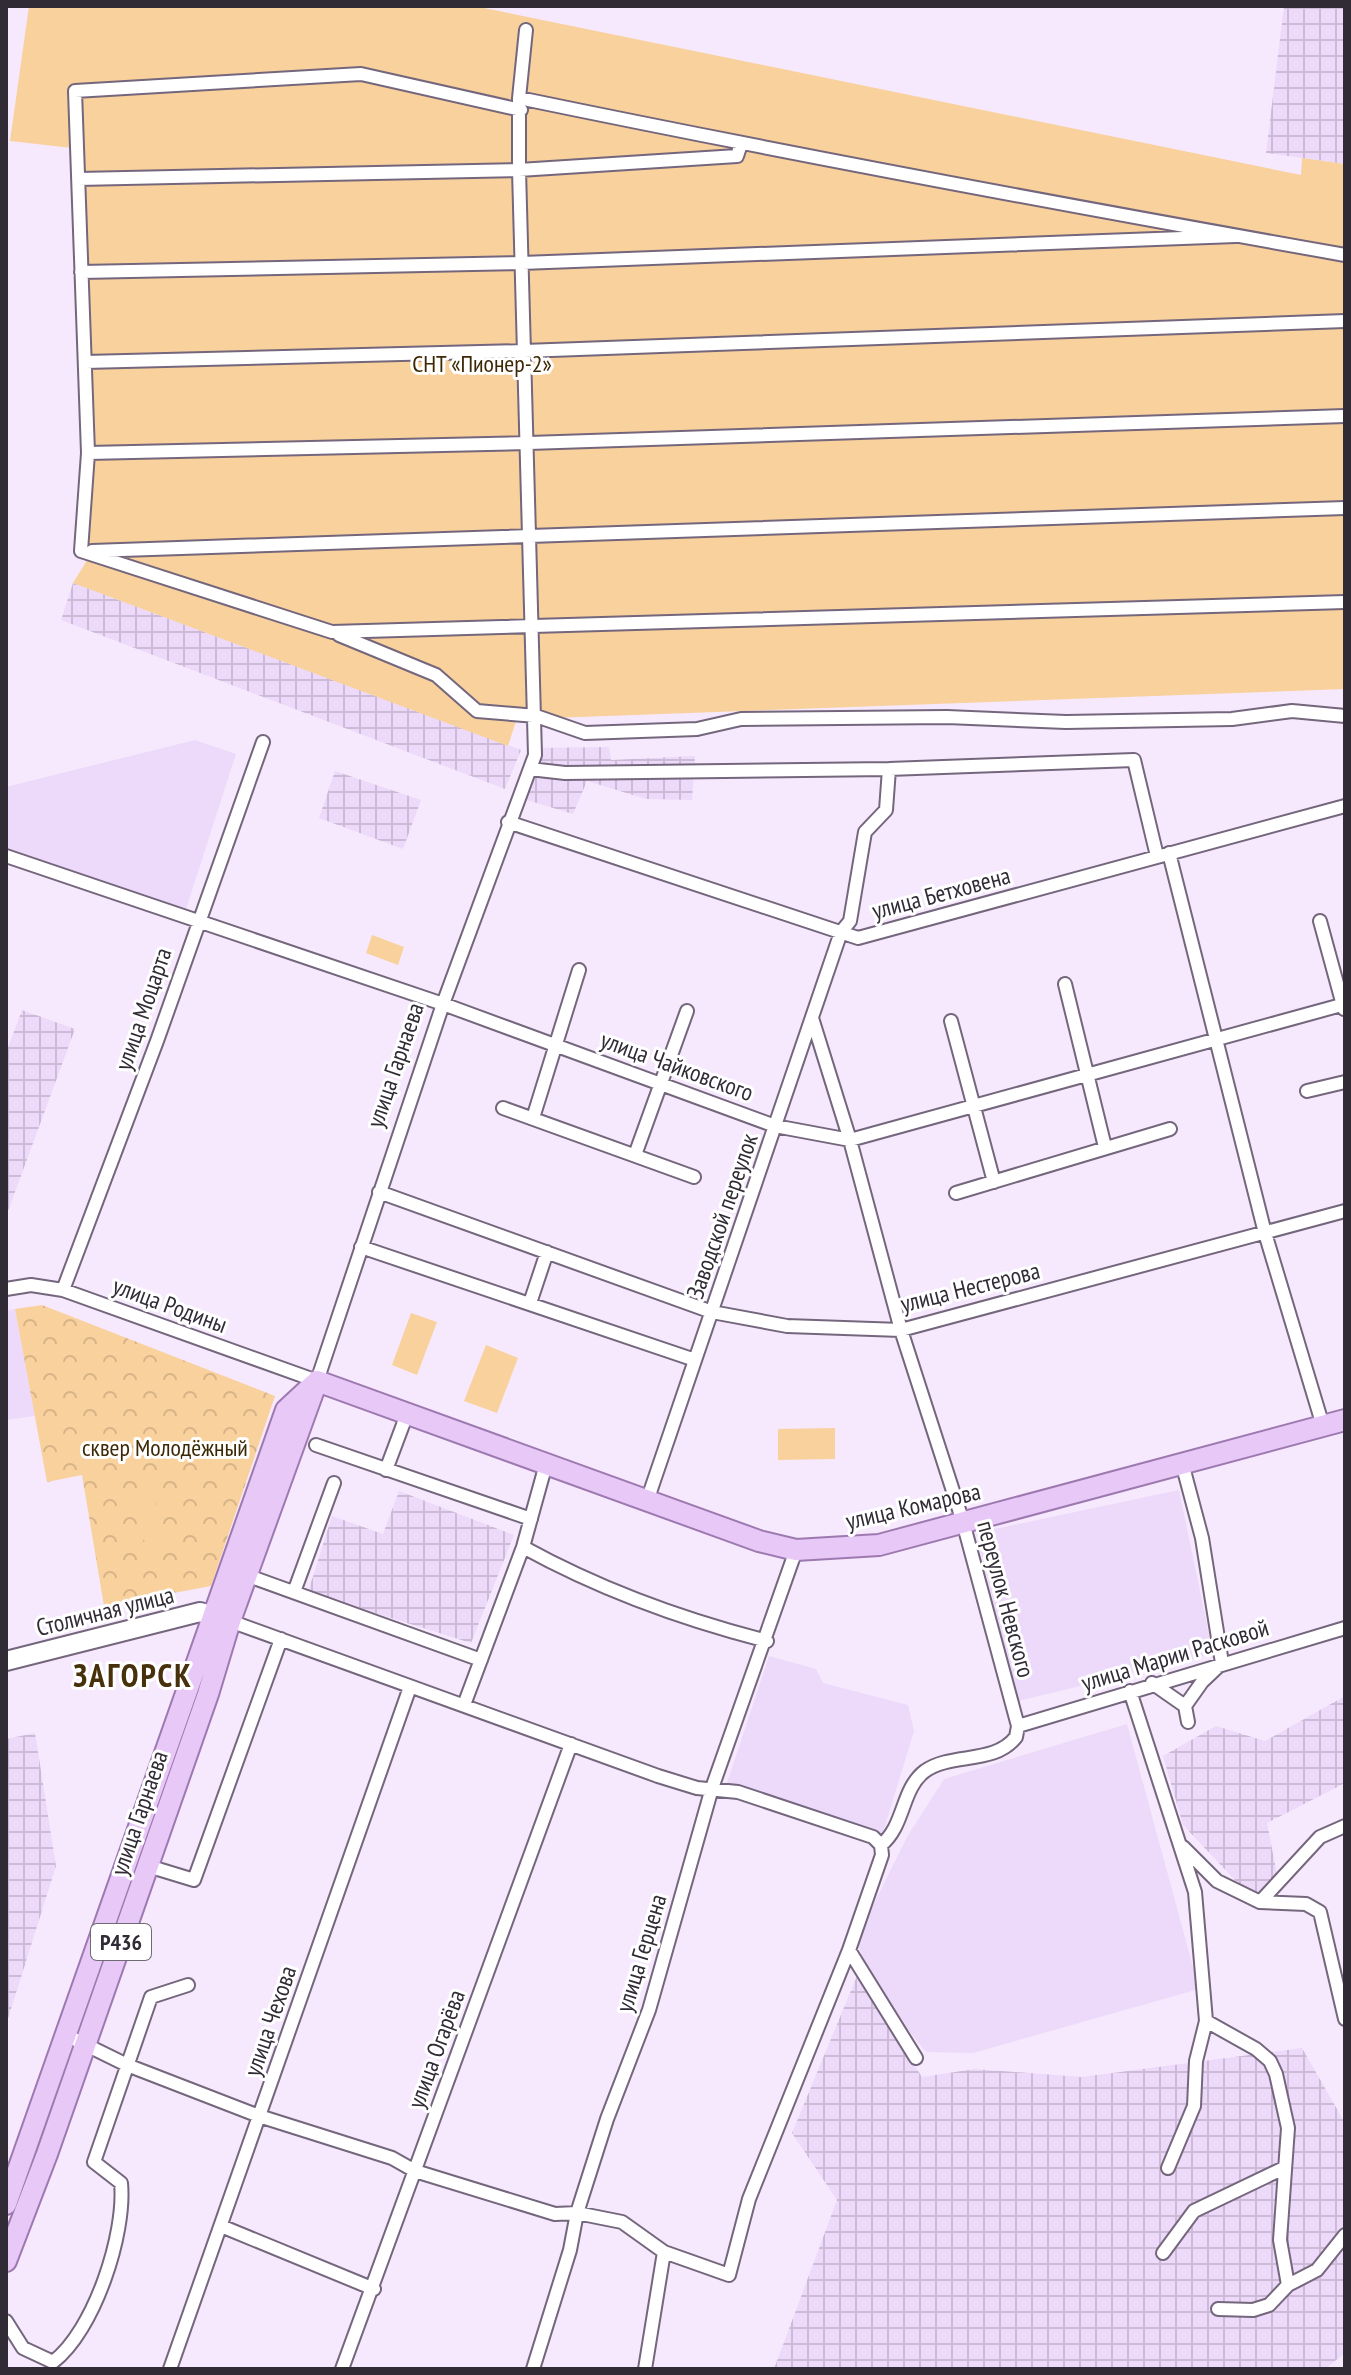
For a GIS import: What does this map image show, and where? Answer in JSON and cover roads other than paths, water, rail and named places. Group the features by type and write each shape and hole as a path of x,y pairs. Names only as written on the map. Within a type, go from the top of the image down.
{"main road":[{"name":"улица Комарова","path":"317,1381 759,1541 796,1550 879,1545 1345,1420"},
{"name":"улица Гарнаева","path":"6,2204 64,2034 222,1618 246,1575 317,1381"},
{"name":"улица Гарнаева","path":"6,2261 148,1866 286,1410 317,1381"}],"street":[{"name":"улица Гарнаева","path":"317,1381 443,1004 535,755 529,443 519,170 526,30"},
{"path":"81,551 88,453 75,91 361,74 1345,255"},
{"path":"78,179 519,170 737,156 741,144"},
{"path":"81,272 522,263 1236,236"},
{"path":"85,362 524,351 1345,321"},
{"path":"88,453 529,443 1345,416"},
{"path":"81,551 1345,508"},
{"path":"81,551 332,632 436,675 477,711 536,716 585,733 697,729 741,719 947,717 1066,722 1232,719 1292,711 1345,716"},
{"path":"332,632 1345,602"},
{"name":"улица Моцарта","path":"63,1290 154,1050 197,920 263,742"},
{"path":"530,769 565,773 889,769 1134,760 1216,1040 1265,1233 1323,1426"},
{"name":"Заводской переулок","path":"647,1501 841,932 850,921 865,832 886,810 889,769"},
{"name":"улица Бетховена","path":"508,822 858,938 1345,806"},
{"name":"улица Чайковского","path":"6,856 443,1004 775,1126 850,1140 1344,1007"},
{"path":"1320,921 1344,1007"},
{"path":"533,1118 579,970"},
{"path":"1065,984 1105,1147"},
{"path":"635,1155 687,1011"},
{"name":"переулок Невского","path":"812,1018 850,1140 901,1330 963,1522 1018,1726"},
{"path":"951,1021 994,1182"},
{"path":"1307,1091 1345,1082"},
{"path":"503,1108 694,1177"},
{"path":"956,1193 1170,1129"},
{"name":"улица Нестерова","path":"379,1192 712,1312 787,1326 901,1330 1345,1211"},
{"path":"361,1247 695,1360"},
{"path":"530,1303 547,1252"},
{"name":"улица Родины","path":"6,1289 31,1285 63,1290 317,1381"},
{"path":"386,1470 407,1414"},
{"path":"316,1445 531,1519"},
{"path":"1182,1463 1202,1538 1222,1663 1202,1682 1185,1706"},
{"path":"464,1705 523,1547 546,1464"},
{"path":"294,1592 334,1483"},
{"path":"523,1547 585,1581 715,1627 767,1641"},
{"name":"улица Герцена","path":"533,2369 607,2119 649,2010 712,1788 767,1641 796,1550"},
{"path":"246,1575 481,1660"},
{"name":"Столичная улица","path":"6,1661 200,1612 222,1618"},
{"path":"64,2034 127,2065 259,2116 392,2158 415,2171 555,2214 577,2213 622,2222 664,2252 729,2275 749,2199 849,1950 882,1855 881,1845 862,1832 738,1792 684,1785 222,1618"},
{"name":"улица Марии Расковой","path":"1018,1726 1152,1683 1345,1628"},
{"path":"148,1866 194,1880 281,1639"},
{"path":"1152,1683 1185,1706 1188,1722"},
{"name":"улица Чехова","path":"170,2369 410,1687"},
{"path":"1130,1691 1200,1918 1206,2021 1196,2061 1194,2106 1168,2168"},
{"path":"881,1845 892,1836 910,1792 924,1772 997,1752 1016,1737 1018,1726"},
{"name":"улица Огарёва","path":"342,2369 374,2289 571,1744"},
{"path":"1260,1902 1320,1837 1345,1826"},
{"path":"1179,1842 1217,1881 1260,1902 1306,1904 1320,1912 1345,2019"},
{"path":"849,1950 916,2058"},
{"path":"6,2321 23,2348 53,2362 78,2337 120,2224 121,2183 94,2162 151,1997 188,1985"},
{"path":"1206,2021 1270,2061 1276,2074 1288,2128 1280,2240 1288,2285"},
{"path":"1163,2253 1194,2211 1284,2168"},
{"path":"221,2226 374,2289"},
{"path":"1218,2309 1253,2310 1269,2305 1288,2285 1317,2270 1345,2235"},
{"path":"645,2369 664,2252"}],"district":[{"name":"ЗАГОРСК","path":"133,1675"}],"park label":[{"name":"СНТ «Пионер-2»","path":"482,363"},
{"name":"сквер Молодёжный","path":"165,1447"}]}
